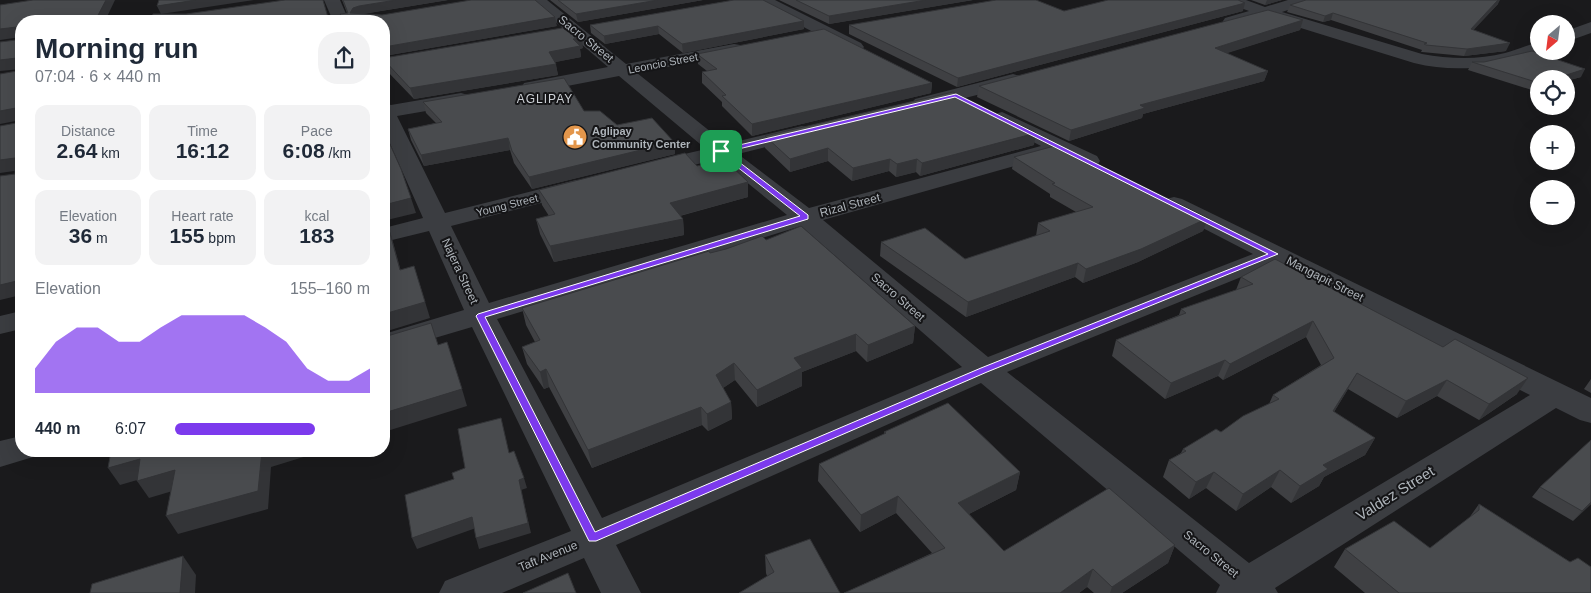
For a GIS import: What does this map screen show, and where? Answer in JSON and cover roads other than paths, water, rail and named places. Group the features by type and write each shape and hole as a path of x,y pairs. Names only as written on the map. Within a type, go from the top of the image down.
{"street":[{"path":"332,0 339,15"},
{"name":"Sacro Street","path":"538,0 721,151 805,217 1247,590"},
{"path":"763,0 877,57"},
{"path":"1232,0 1265,12 1420,59 1443,63 1472,65 1495,62 1513,58 1530,51"},
{"path":"1208,27 1304,0"},
{"path":"796,37 854,26"},
{"path":"1575,34 1591,28"},
{"name":"Leoncio Street","path":"510,91 625,71 748,46"},
{"path":"899,109 956,96 1030,75"},
{"path":"920,78 1111,173"},
{"path":"390,110 481,96"},
{"name":"Najera Street","path":"390,124 481,316 621,593"},
{"path":"636,172 824,127"},
{"name":"Rizal Street","path":"390,342 805,217 1060,147"},
{"name":"Young Street","path":"390,234 598,182"},
{"name":"Mangapit Street","path":"1154,194 1591,412"},
{"name":"Taft Avenue","path":"459,593 984,370 1275,254"},
{"path":"0,325 15,321"},
{"name":"Valdez Street","path":"1247,590 1555,394"},
{"path":"0,454 15,450"}],"place":[{"name":"Aglipay Community Center","path":"575,137"}],"district":[{"name":"AGLIPAY","path":"545,99"}]}
